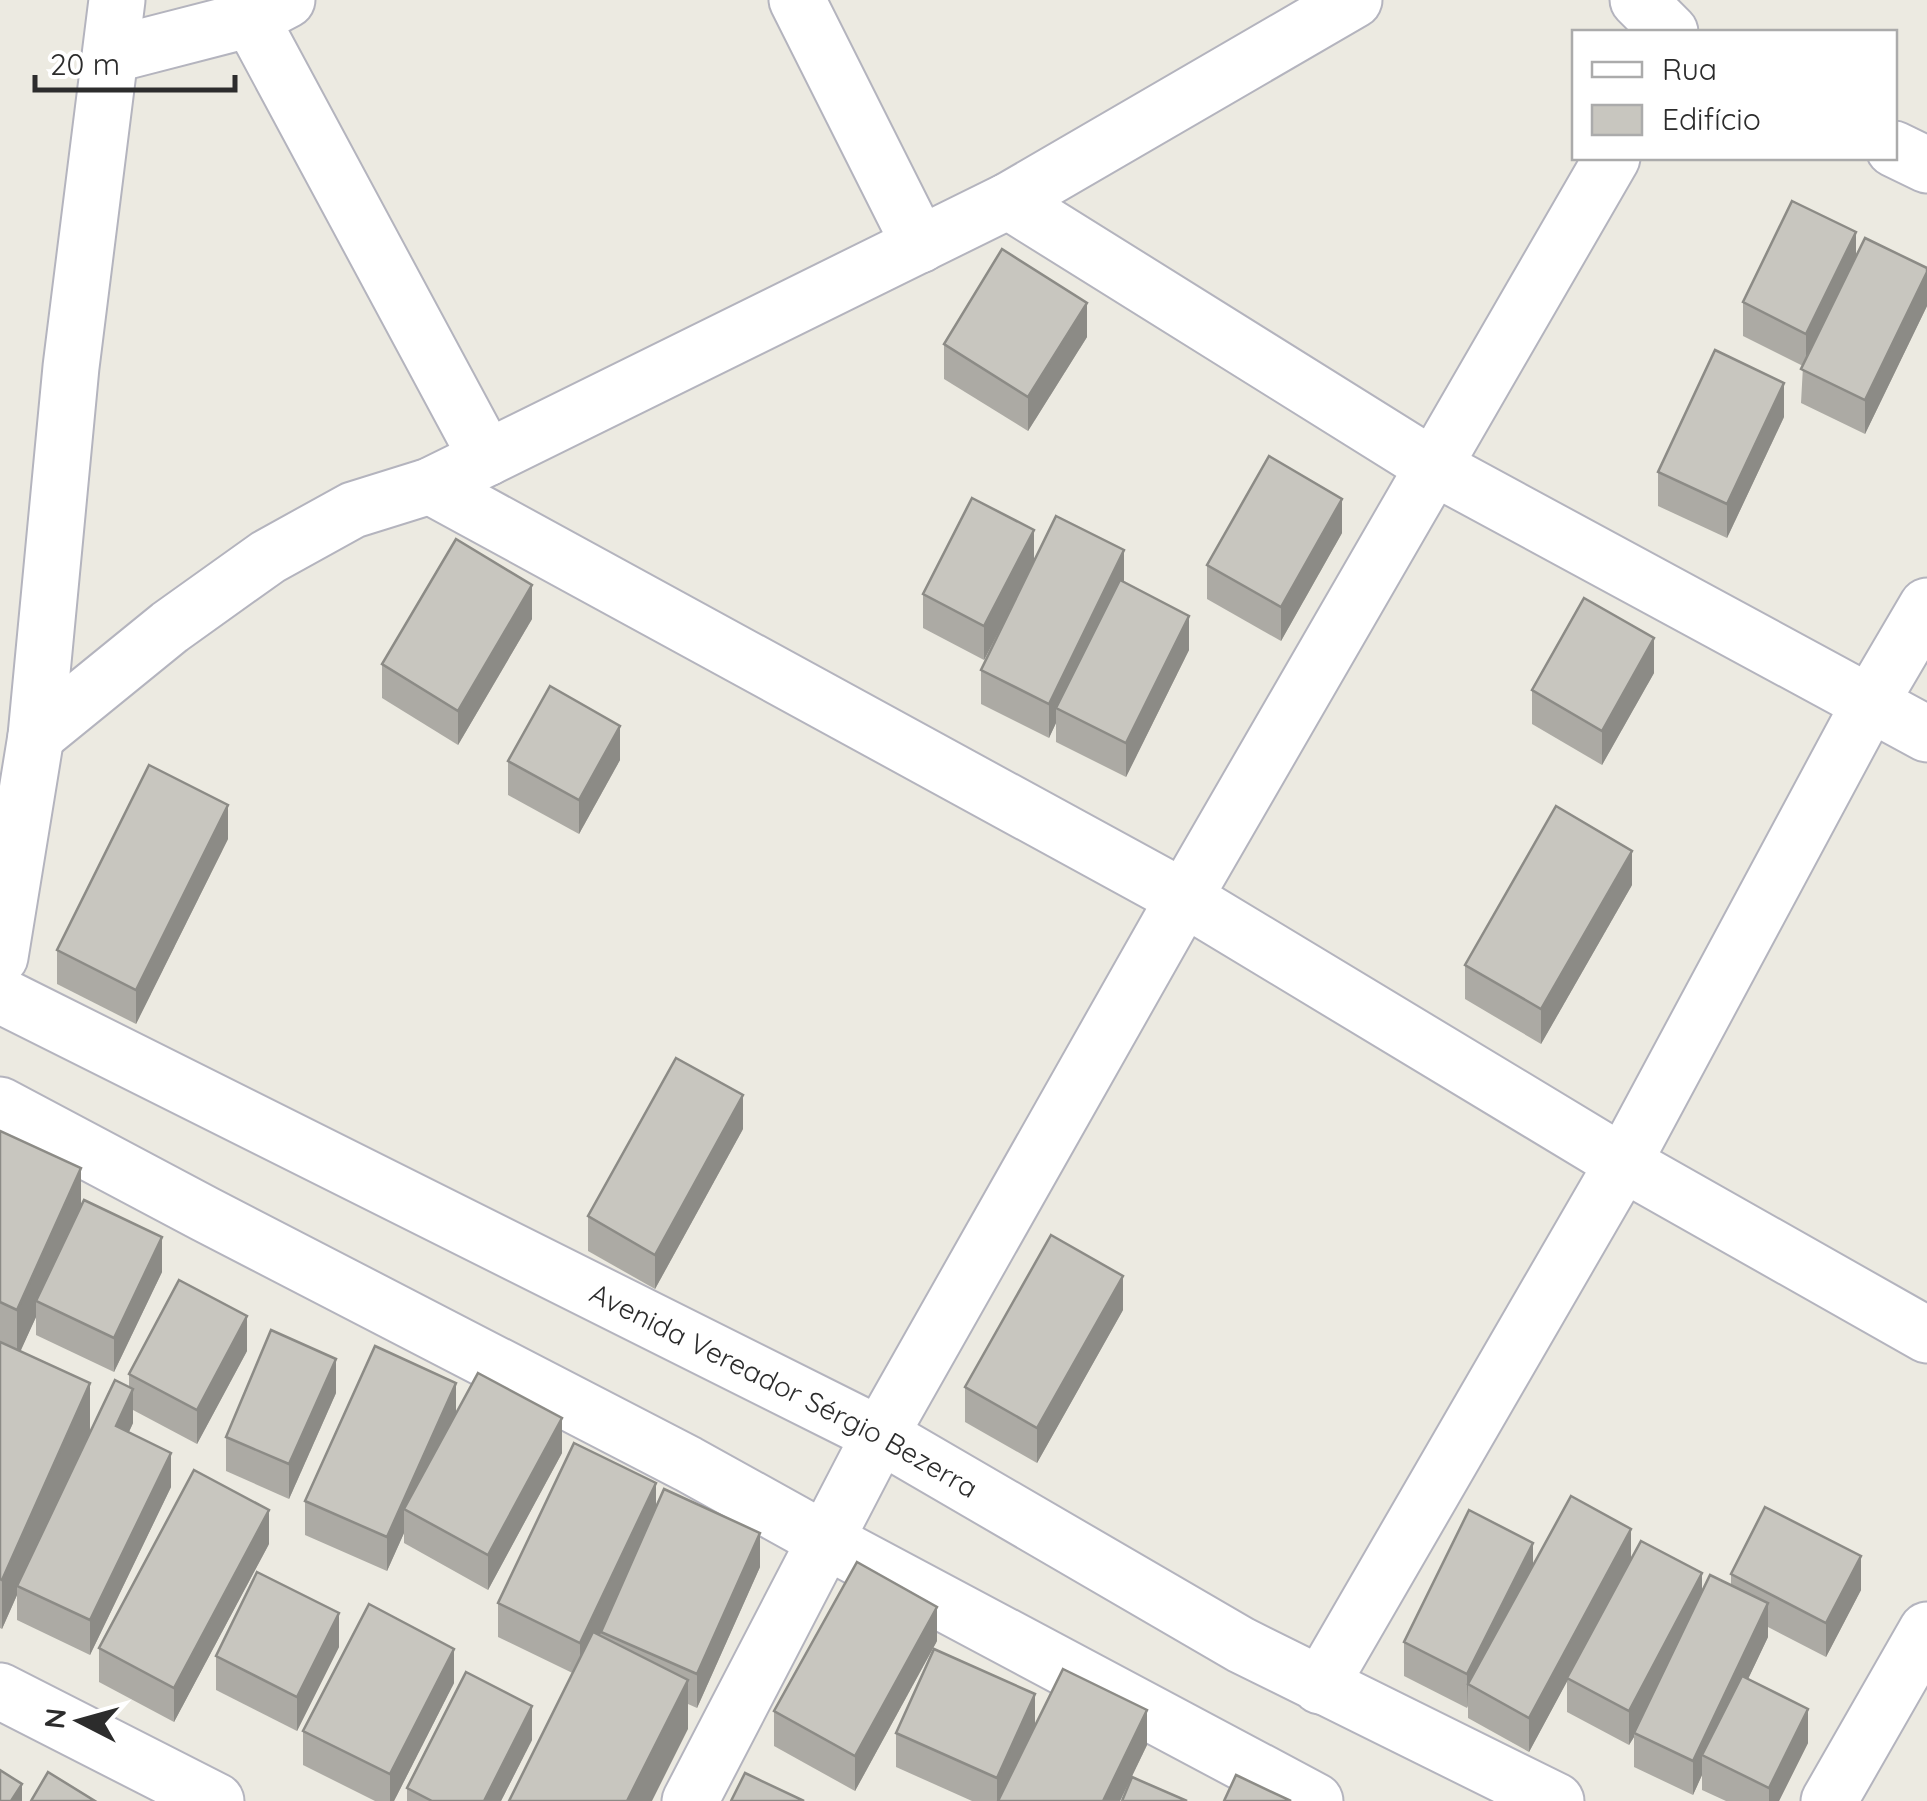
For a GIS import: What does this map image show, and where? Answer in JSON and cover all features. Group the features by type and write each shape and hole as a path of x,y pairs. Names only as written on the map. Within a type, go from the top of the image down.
{"street":[{"path":"0,957 36,736 71,367 117,0"},
{"path":"796,0 920,245"},
{"path":"36,736 170,627 268,557 353,510 430,486 1008,200 1354,0"},
{"path":"1638,0 1668,30"},
{"path":"110,55 269,9 487,458"},
{"path":"1897,150 1927,165"},
{"path":"690,1801 880,1435 1184,898 1611,160"},
{"path":"1008,200 1434,467 1927,734"},
{"path":"430,486 1184,898 1623,1164 1927,1335"},
{"path":"1320,1686 1623,1164 1870,703 1927,606"},
{"name":"Avenida Vereador Sérgio Bezerra","path":"0,995 880,1435 1241,1645 1556,1801"},
{"path":"0,1105 670,1455 1315,1801"},
{"path":"1828,1801 1927,1630"},
{"path":"0,1690 216,1801"}],"building":[{"path":"1792,201 1856,232 1806,334 1743,302"},
{"path":"1865,238 1927,268 1927,272 1865,400 1801,369"},
{"path":"1002,249 1087,303 1028,397 944,344"},
{"path":"1715,350 1784,383 1727,504 1658,472"},
{"path":"1269,456 1342,499 1281,607 1207,565"},
{"path":"972,498 1034,530 984,626 923,594"},
{"path":"1056,516 1124,550 1049,704 981,670"},
{"path":"456,539 532,585 458,711 382,664"},
{"path":"1120,580 1189,616 1126,743 1056,708"},
{"path":"1584,598 1654,638 1602,731 1532,690"},
{"path":"550,686 620,726 579,800 508,761"},
{"path":"149,765 228,805 136,990 57,950"},
{"path":"1556,806 1632,851 1541,1009 1465,965"},
{"path":"676,1058 743,1095 655,1255 588,1216"},
{"path":"0,1131 81,1168 17,1310 0,1302"},
{"path":"84,1200 162,1237 114,1338 36,1301"},
{"path":"1051,1235 1123,1276 1037,1428 965,1387"},
{"path":"179,1280 247,1316 197,1410 129,1374"},
{"path":"271,1330 336,1359 289,1464 226,1437"},
{"path":"0,1342 90,1383 2,1580 0,1579"},
{"path":"375,1346 456,1383 387,1537 305,1501"},
{"path":"478,1373 562,1418 488,1555 404,1509"},
{"path":"115,1380 133,1389 116,1426 171,1453 90,1620 17,1586"},
{"path":"574,1443 656,1483 580,1643 498,1603"},
{"path":"194,1470 269,1510 174,1688 99,1648"},
{"path":"664,1489 760,1533 697,1674 601,1632"},
{"path":"1571,1496 1631,1529 1529,1718 1468,1684"},
{"path":"1765,1507 1861,1556 1826,1623 1731,1574"},
{"path":"1469,1510 1533,1543 1467,1674 1404,1642"},
{"path":"1641,1541 1702,1573 1629,1711 1567,1678"},
{"path":"857,1562 937,1607 855,1756 774,1711"},
{"path":"257,1572 339,1613 297,1697 216,1656"},
{"path":"1710,1575 1768,1603 1693,1761 1634,1733"},
{"path":"369,1604 454,1649 390,1774 303,1731"},
{"path":"593,1632 688,1680 627,1801 509,1801"},
{"path":"934,1649 1035,1694 997,1778 896,1733"},
{"path":"1063,1669 1147,1710 1103,1801 998,1801"},
{"path":"466,1672 532,1706 484,1801 432,1801 407,1788"},
{"path":"1742,1676 1808,1709 1769,1788 1702,1755"},
{"path":"0,1770 22,1784 11,1801 0,1801"},
{"path":"48,1772 95,1801 31,1801"},
{"path":"745,1773 804,1801 731,1801"},
{"path":"1236,1775 1291,1801 1224,1801"},
{"path":"1132,1777 1187,1801 1122,1801"}]}
